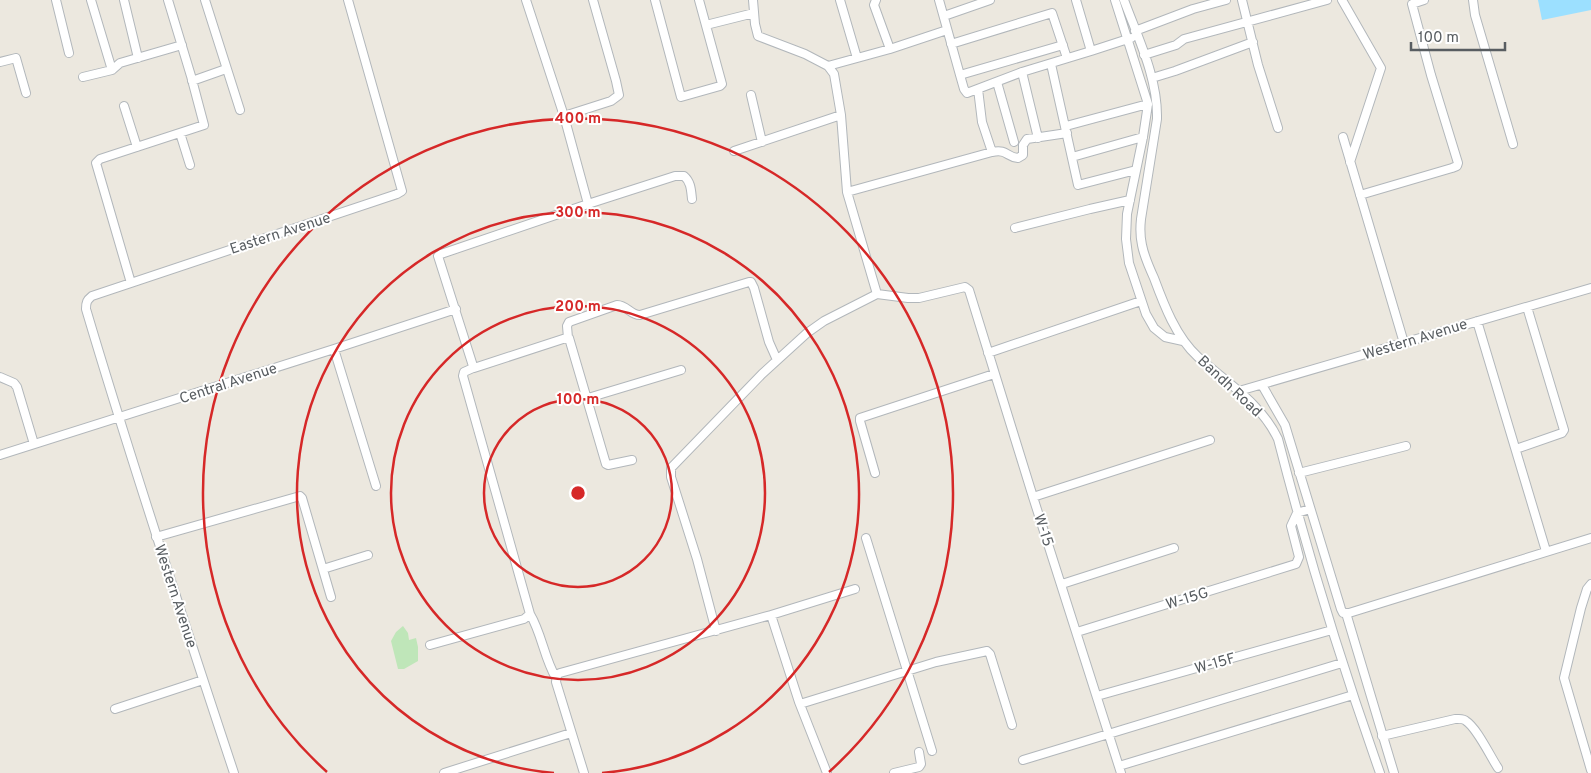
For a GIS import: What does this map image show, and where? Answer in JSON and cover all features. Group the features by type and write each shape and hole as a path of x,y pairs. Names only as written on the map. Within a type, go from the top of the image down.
{"street":[{"path":"56,0 68,53"},
{"path":"91,0 112,70"},
{"path":"124,0 138,58"},
{"path":"132,283 96,163 100,160 204,125 168,0"},
{"path":"205,0 240,110"},
{"name":"Eastern Avenue","path":"119,418 86,309 88,299 92,296 402,191 348,0"},
{"path":"564,116 612,101 619,95 593,0"},
{"path":"655,0 681,97 722,84 700,0"},
{"path":"716,631 697,559 671,477 671,468 777,360 815,327 877,294 847,192 841,115 834,74 828,66 805,54 758,36 753,0"},
{"path":"840,0 857,58"},
{"path":"876,0 874,5 890,49"},
{"path":"939,0 966,92 1022,72 1128,39 1136,33 1193,10 1226,0"},
{"path":"944,16 990,0"},
{"path":"1076,0 1091,51"},
{"path":"1115,0 1148,104 1127,222 1128,254 1133,277 1150,322 1158,333 1174,340 1183,341"},
{"name":"Bandh Road","path":"1125,0 1152,78 1157,102 1157,119 1141,219 1141,243 1160,293 1183,341 1198,357 1239,391 1262,414 1278,439 1297,513 1342,663 1380,773"},
{"path":"1242,0 1258,65 1278,128"},
{"path":"1144,55 1176,45 1184,39 1327,0"},
{"path":"1342,0 1381,68 1350,162"},
{"path":"1360,195 1452,168 1457,166 1458,163 1431,76 1412,4 1424,0"},
{"path":"1473,0 1475,15 1513,144"},
{"path":"528,1 564,116 588,204"},
{"path":"706,26 754,13"},
{"path":"951,44 1051,13 1054,15 1067,58"},
{"path":"828,66 890,49 947,30"},
{"path":"1152,78 1253,42"},
{"path":"960,76 1063,44"},
{"path":"83,77 112,70 120,63 182,45"},
{"path":"0,62 16,58 26,92"},
{"path":"1051,64 1079,186 1136,170"},
{"path":"192,80 226,69"},
{"path":"1022,72 1038,138"},
{"path":"997,82 1014,142"},
{"path":"978,89 982,122 992,152"},
{"path":"751,95 762,142"},
{"path":"847,192 1002,150 1014,158 1018,158 1023,155 1023,145 1026,140 1148,104"},
{"path":"124,106 137,147"},
{"path":"734,151 841,115"},
{"path":"180,133 190,165"},
{"path":"1072,157 1143,137"},
{"path":"1344,137 1404,343"},
{"path":"474,368 438,258 439,255 588,204 680,176 684,176 690,183 692,199"},
{"path":"1015,228 1130,200"},
{"path":"632,460 606,464 588,398 570,339 568,338 567,326 569,322 617,305 623,305 632,313 640,315 751,282 769,342 777,360"},
{"name":"W-15","path":"877,294 919,298 967,287 969,290 1120,770"},
{"name":"Western Avenue","path":"1239,391 1591,288"},
{"path":"988,353 1141,301"},
{"path":"1516,449 1562,433 1564,430 1527,307"},
{"name":"Central Avenue","path":"0,454 334,350 456,309"},
{"path":"1477,321 1546,551"},
{"path":"568,338 474,368 464,372 464,376 530,614 538,626 550,668 556,678 584,773"},
{"path":"334,350 376,486"},
{"path":"588,398 681,370"},
{"path":"875,473 860,418 994,374"},
{"path":"0,377 17,386 34,444"},
{"path":"1262,385 1285,425 1343,613 1591,538"},
{"name":"Western Avenue","path":"119,418 234,773"},
{"path":"1033,497 1210,440"},
{"path":"1299,473 1406,446"},
{"path":"156,537 300,496 331,597"},
{"path":"1297,513 1310,509"},
{"name":"W-15G","path":"1077,632 1296,564 1299,557 1291,526 1297,513"},
{"path":"866,538 932,751"},
{"path":"1062,584 1174,548"},
{"path":"323,569 368,555"},
{"path":"1591,584 1587,589 1581,608 1564,678 1591,770"},
{"path":"556,678 560,673 716,631 855,589"},
{"path":"1346,613 1394,773"},
{"path":"430,645 524,620 530,614"},
{"path":"771,615 800,704 827,773"},
{"name":"W-15F","path":"1097,696 1332,630"},
{"path":"800,704 907,670 987,651 990,654 1012,725"},
{"path":"1023,760 1342,663"},
{"path":"115,709 203,680"},
{"path":"1120,770 1353,695"},
{"path":"1382,736 1462,719 1467,721 1473,728 1498,768"},
{"path":"444,773 571,733"},
{"path":"894,773 919,767 919,752"}],"green space":[{"path":"403,626 408,633 409,640 416,638 418,661 404,669 398,669 391,641 396,632"}],"water":[{"path":"1538,0 1591,0 1591,10 1542,20"}]}
